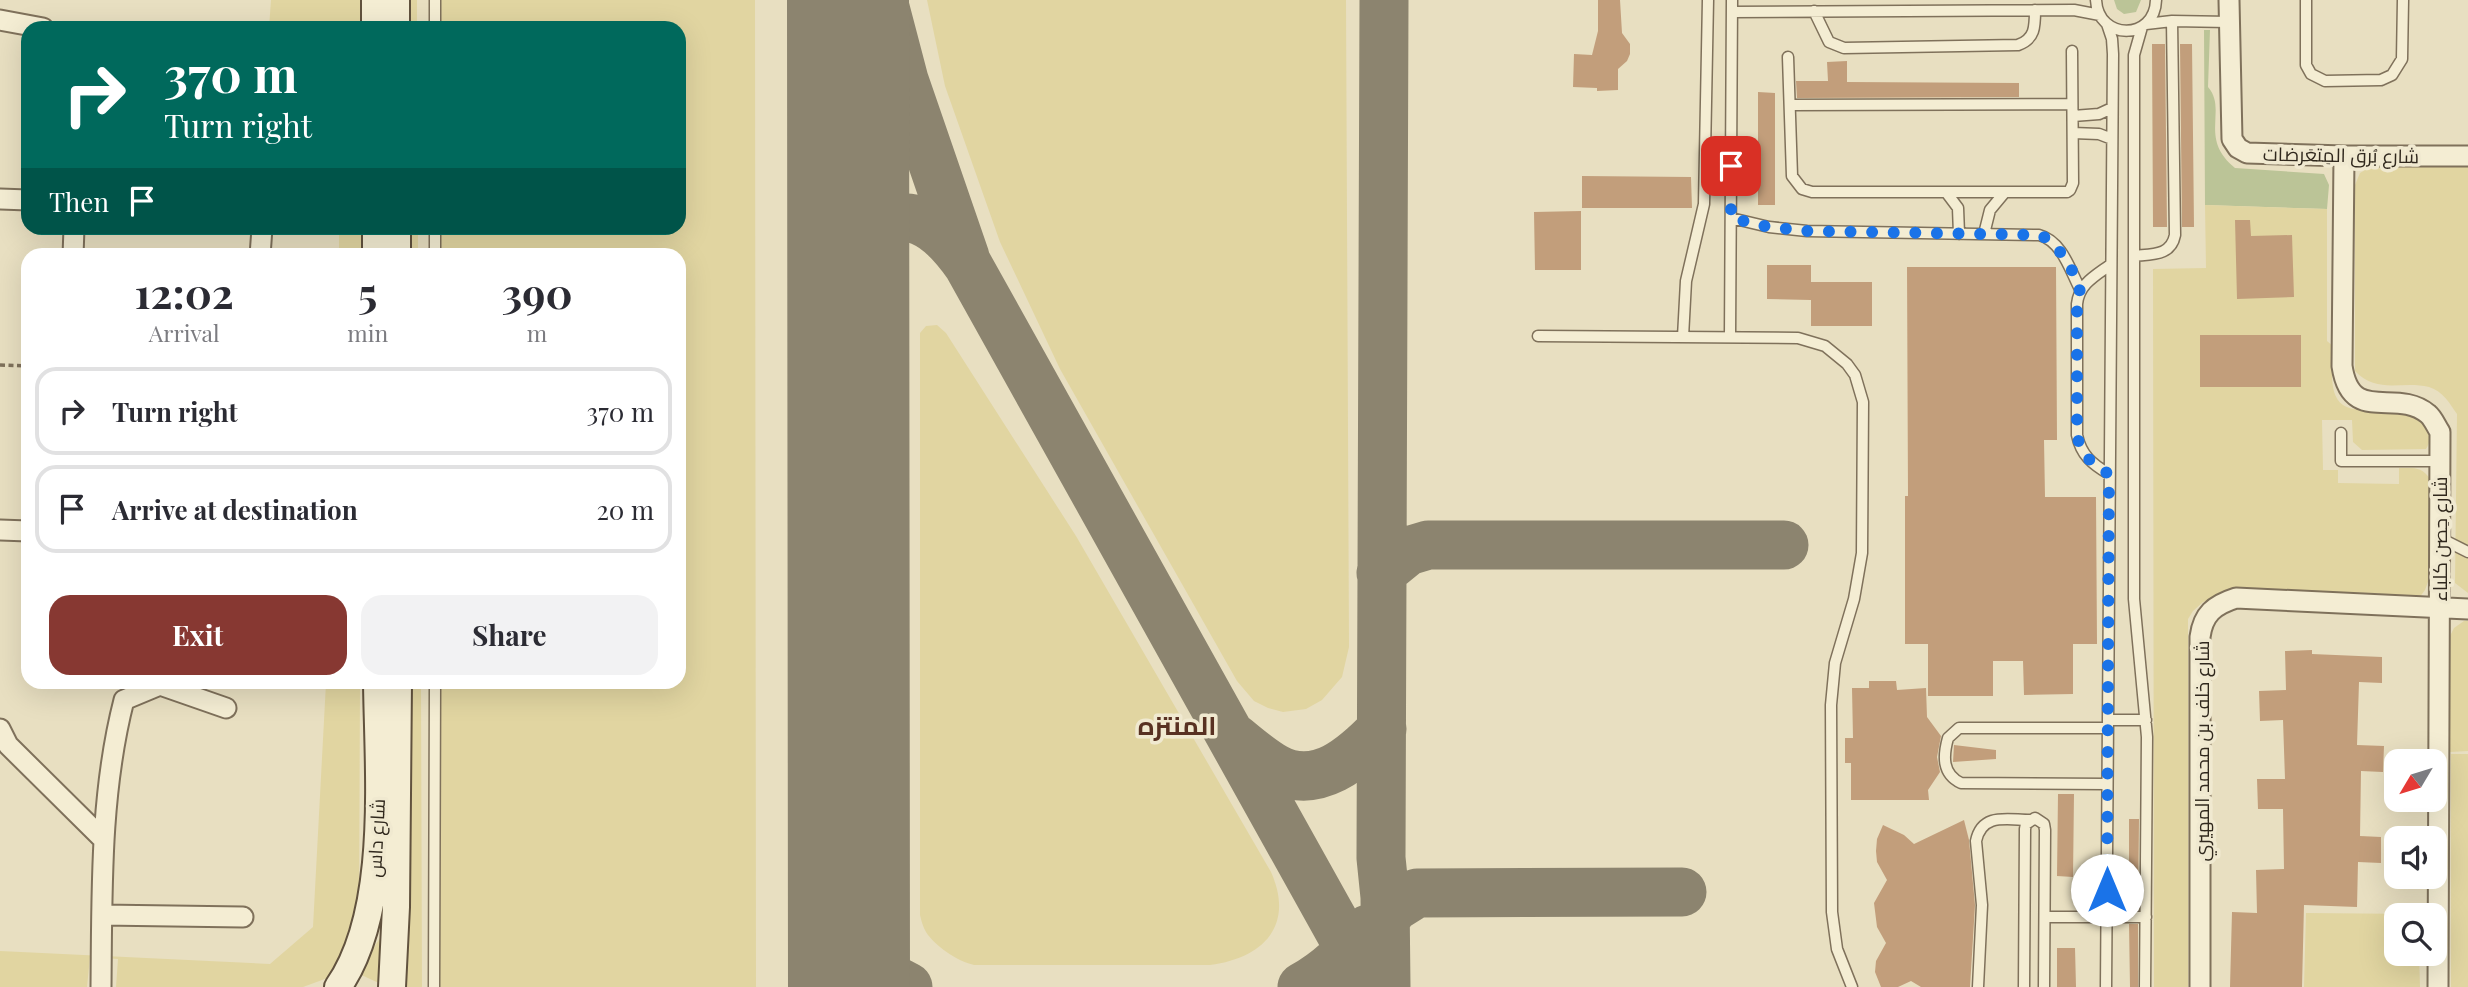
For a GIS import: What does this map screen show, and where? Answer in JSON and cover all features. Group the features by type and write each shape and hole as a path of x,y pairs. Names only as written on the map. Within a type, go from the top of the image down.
{"street":[{"path":"375,0 375,21"},
{"path":"396,0 396,21"},
{"name":"شارع بُرق المِتعَرضات","path":"2229,0 2232,139 2238,148 2247,153 2468,156"},
{"path":"0,20 21,24"},
{"name":"شارع حِصن كلباء","path":"2344,156 2342,366 2345,383 2355,396 2368,402 2409,405 2430,415 2440,432 2438,987"},
{"path":"0,199 21,200"},
{"path":"0,530 21,531"},
{"name":"شارع خلف بن محمد المهيري","path":"2200,987 2200,637 2207,613 2220,603 2236,598 2468,610"},
{"path":"101,987 104,841 114,739 124,700 150,689"},
{"path":"171,689 226,708"},
{"name":"شارع داس","path":"338,987 348,973 364,935 373,879 378,809 377,689"},
{"name":"شارع داس","path":"393,987 398,689"},
{"path":"0,729 8,745 104,841"},
{"path":"102,915 243,917"}],"lane":[{"path":"435,0 435,21"},
{"path":"1683,337 1686,281 1704,204 1708,0"},
{"path":"1730,337 1732,0"},
{"path":"2096,0 2099,15 2113,29 2128,31 2172,21 2230,22"},
{"path":"2145,987 2146,720 2134,599 2134,55 2136,40 2154,14 2156,0"},
{"path":"2306,0 2306,65 2311,75 2325,81 2381,80 2397,71 2402,60 2403,0"},
{"path":"1814,11 1829,42 1844,48 2018,45 2033,34 2035,10"},
{"path":"1732,12 2081,10 2099,15"},
{"path":"2134,256 2165,252 2174,242 2172,21"},
{"path":"2106,987 2113,46 2107,24"},
{"path":"1788,57 1792,176 1802,189 1812,192 2063,192 2070,190 2073,183 2072,51"},
{"path":"1790,105 2072,104"},
{"path":"2073,116 2099,114 2112,108"},
{"path":"2073,133 2099,134 2112,139"},
{"path":"1946,192 1958,208 1959,234"},
{"path":"1984,234 1990,210 2005,192"},
{"path":"1731,218 1769,227 1807,231 2046,237 2060,251 2080,289 2077,304 2077,435 2082,452 2109,474"},
{"path":"2080,289 2110,265"},
{"path":"1538,335 1798,338 1825,346 1847,363 1860,388 1863,402 1862,552 1854,599 1835,663 1831,705 1832,912 1838,950 1852,987"},
{"path":"2341,433 2341,461 2440,461"},
{"path":"2439,538 2468,552"},
{"path":"435,689 435,987"},
{"path":"2107,784 1961,783 1951,777 1946,768 1947,740 1959,728 2108,724 2146,720"},
{"path":"1978,987 1982,905 1976,841 1979,830 1994,820 2035,818 2044,824 2044,987"},
{"path":"2024,987 2025,830 2030,820"},
{"path":"2045,917 2146,917"}],"path":[{"path":"0,365 21,366"}],"green space":[{"path":"2114,0 2141,0 2136,12 2124,14 2117,9"},
{"path":"2204,30 2210,30 2208,87 2215,105 2215,135 2224,157 2235,168 2324,174 2329,185 2327,209 2205,205"}],"sand":[{"path":"271,0 363,0 363,21 270,21"},
{"path":"390,0 417,0 417,21 390,21"},
{"path":"435,0 755,0 756,987 435,987 435,689 686,689 686,248 435,248 435,235 686,235 686,21 435,21"},
{"path":"927,0 1346,0 1349,647 1342,677 1322,700 1306,709 1283,712 1268,708 1254,701 1237,681 1060,369 1000,242 945,86"},
{"path":"2372,166 2468,166 2468,593 2455,583 2457,414 2446,398 2434,389 2419,385 2372,383 2355,371 2355,185 2360,173"},
{"path":"2205,205 2327,209 2327,341 2334,347 2332,378 2335,394 2343,405 2352,409 2402,409 2413,412 2422,418 2430,437 2426,449 2362,450 2353,442 2352,420 2322,420 2323,470 2338,470 2338,483 2399,484 2399,468 2417,469 2427,475 2430,479 2429,579 2419,598 2386,602 2378,593 2237,592 2203,602 2193,611 2188,619 2188,987 2154,987 2153,269 2206,268"},
{"path":"339,235 362,235 362,248 339,248"},
{"path":"391,235 418,235 418,248 391,248"},
{"path":"937,325 946,333 1076,536 1271,872 1279,908 1276,923 1259,947 1245,955 1210,965 974,965 947,952 925,930 920,915 920,333 926,326"},
{"path":"2468,621 2468,751 2450,752 2449,638 2454,628"},
{"path":"326,689 360,689 359,927 333,976 303,987 116,987 118,959 90,957 87,987 0,987 0,951 270,964 313,927"},
{"path":"394,689 421,689 422,987 395,987"},
{"path":"2451,754 2468,754 2468,987 2451,987"},
{"path":"2306,913 2384,914 2384,966 2419,966 2420,987 2304,987"},
{"path":"380,938 381,984 357,973"}],"building":[{"path":"1598,0 1620,0 1622,33 1630,44 1627,61 1618,69 1618,90 1597,91 1597,88 1573,87 1574,54 1592,55 1598,31"},
{"path":"2152,44 2165,44 2167,227 2153,227"},
{"path":"2180,44 2192,44 2194,227 2182,227"},
{"path":"1847,61 1847,82 2019,83 2019,97 1797,98 1796,81 1828,81 1827,62"},
{"path":"1758,92 1775,93 1775,205 1758,205"},
{"path":"1582,176 1691,177 1692,208 1582,208"},
{"path":"1581,211 1581,270 1535,270 1534,212"},
{"path":"2235,220 2250,220 2251,236 2292,235 2294,297 2237,299"},
{"path":"1767,265 1811,265 1811,282 1872,282 1872,326 1811,326 1811,300 1767,299"},
{"path":"1907,267 2056,267 2057,440 2044,440 2045,497 2096,497 2097,644 2073,644 2073,694 2024,695 2023,661 1993,661 1993,696 1928,696 1928,644 1905,644 1905,496 1908,496"},
{"path":"2200,335 2301,335 2301,387 2200,387"},
{"path":"2312,650 2312,654 2382,657 2382,683 2359,682 2357,745 2384,746 2383,772 2361,771 2360,836 2381,837 2381,863 2358,862 2357,907 2304,905 2302,987 2230,987 2232,912 2257,913 2256,870 2284,869 2283,809 2258,809 2257,779 2285,779 2283,720 2260,721 2259,691 2286,690 2285,651"},
{"path":"1869,681 1896,681 1897,690 1926,688 1927,717 1941,736 1937,757 1940,772 1928,790 1929,800 1851,800 1851,763 1845,763 1845,738 1853,738 1852,688 1869,688"},
{"path":"1954,745 1996,750 1996,759 1953,762"},
{"path":"2058,794 2074,794 2073,877 2057,876"},
{"path":"2129,819 2139,819 2138,910 2129,910"},
{"path":"1964,820 1969,840 1975,905 1970,987 1921,987 1911,981 1898,987 1881,987 1875,972 1876,961 1886,943 1877,927 1874,903 1887,880 1877,862 1876,851 1877,839 1883,825 1904,835 1914,844"},
{"path":"2129,924 2138,924 2138,987 2130,987"},
{"path":"2057,948 2075,948 2076,987 2057,987"}],"taxiway":[{"path":"883,0 904,80 965,257"},
{"path":"1384,0 1381,858 1385,897 1386,987"},
{"path":"848,302 858,265 867,245 880,229 894,220 907,218 933,228 946,238 968,265 1350,950 1360,987"},
{"path":"1381,573 1408,551 1428,545 1784,545"},
{"path":"1236,739 1275,768 1306,776 1320,774 1347,760 1382,729"},
{"path":"849,892 861,945 889,977 908,987"},
{"path":"1385,921 1393,908 1417,893 1682,892"},
{"path":"1302,987 1338,961 1368,929"}],"runway":[{"path":"848,0 849,987"}],"district":[{"name":"المنتزه","path":"1177,724"}],"route":[{"path":"1731,166 1731,218 1769,227 1807,231 2039,235 2057,245 2080,289 2077,304 2078,444 2094,465 2109,474 2107,890"}]}
